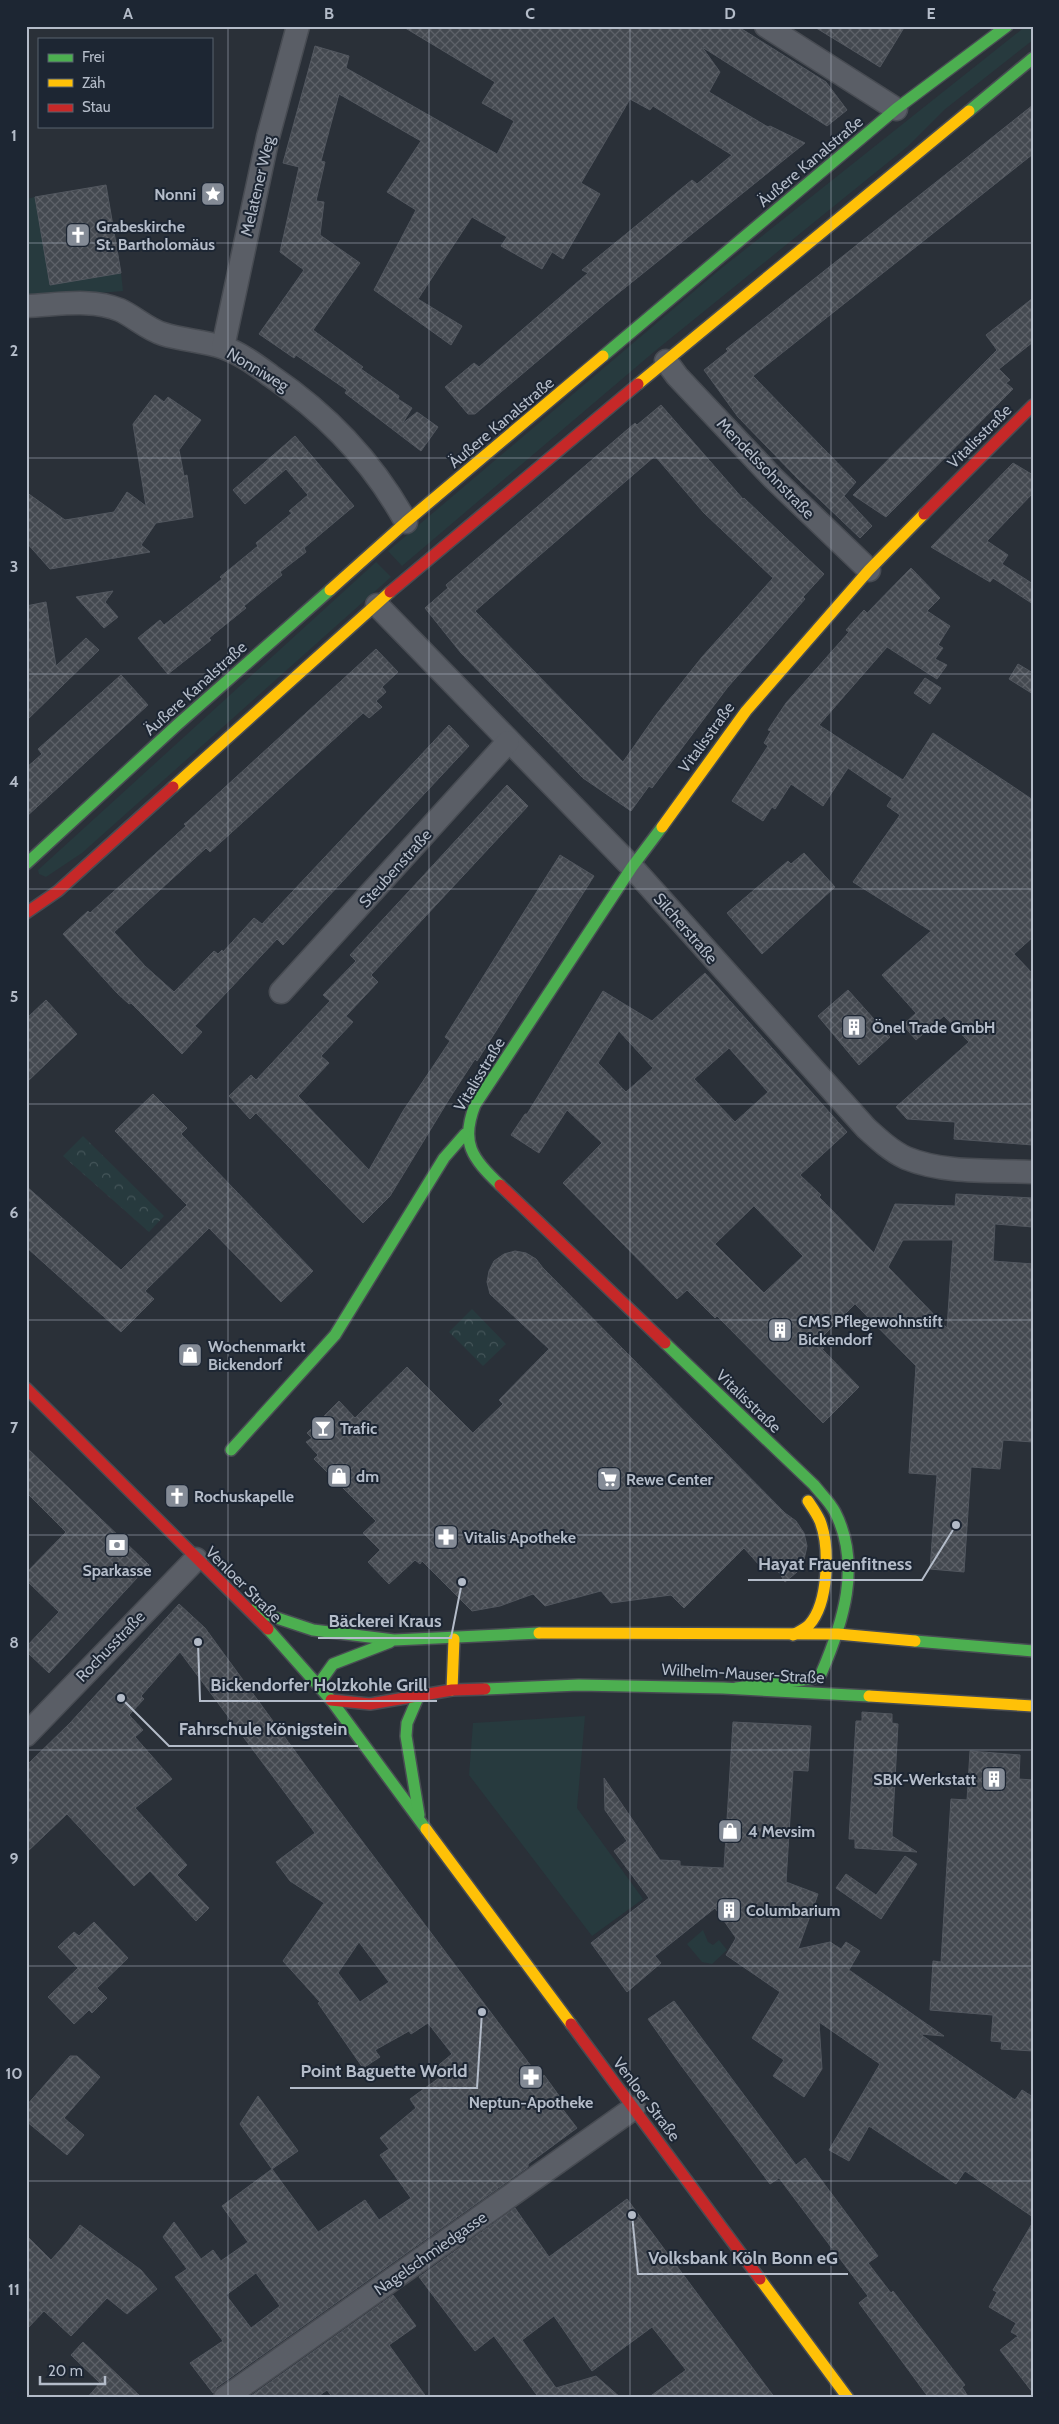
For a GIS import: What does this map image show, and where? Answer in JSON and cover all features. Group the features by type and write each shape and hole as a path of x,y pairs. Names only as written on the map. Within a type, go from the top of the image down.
{"street":[{"name":"Melatener Weg","path":"223,347 235,280 268,137 298,26"},
{"path":"766,26 896,109"},
{"name":"Äußere Kanalstraße","path":"32,877 29,872 28,862 177,725 406,522 896,109 1007,26"},
{"path":"26,913 58,891 347,629 812,238 1033,58"},
{"name":"Nonniweg","path":"26,306 97,303 120,310 148,328 164,334 223,347 249,360 302,397 349,440 393,498 406,522"},
{"name":"Mendelssohnstraße","path":"666,361 677,376 772,477 869,570"},
{"name":"Vitalisstraße","path":"231,1450 290,1387 335,1335 444,1158 465,1134 475,1105 632,867 746,711 869,570 1033,404"},
{"name":"Silcherstraße","path":"377,605 508,742 632,867 796,1053 861,1124 884,1144 904,1157 931,1167 1033,1172"},
{"name":"Steubenstraße","path":"281,992 508,742"},
{"path":"42,887 58,891"},
{"name":"Vitalisstraße","path":"465,1134 470,1150 494,1180 814,1485 835,1512 846,1540 848,1567 846,1601 838,1634 821,1674 811,1679 736,1688"},
{"name":"Venloer Straße","path":"26,1388 196,1559 250,1608 318,1685 848,2398"},
{"name":"Vitalisstraße","path":"782,1456 820,1521 826,1548 823,1589 817,1614 810,1625 792,1635"},
{"name":"Rochusstraße","path":"26,1735 196,1559"},
{"path":"250,1608 293,1625 313,1630 394,1640 454,1639 545,1633 838,1634 1033,1651"},
{"path":"452,1690 454,1639"},
{"path":"318,1685 333,1664 394,1640"},
{"name":"Wilhelm-Mauser-Straße","path":"330,1700 370,1704 452,1690 579,1685 736,1688 1033,1706"},
{"name":"Venloer Straße","path":"419,1695 407,1723 406,1739 420,1820"},
{"name":"Nagelschmiedgasse","path":"225,2398 634,2108"}],"green space":[{"path":"1026,26 1033,26 1033,40 944,110 907,147 655,351 402,566 388,551 718,271"},
{"path":"35,197 121,273 123,291 26,299 26,199"},
{"path":"376,562 391,577 82,853 46,877 39,874 38,870"},
{"path":"83,1136 164,1216 149,1232 63,1156"},
{"path":"472,1309 506,1344 483,1366 449,1332"},
{"path":"585,1716 577,1808 643,1899 592,1936 469,1775 473,1723"},
{"path":"703,1930 708,1942 713,1945 719,1940 727,1950 712,1964 702,1962 687,1944"}],"building":[{"path":"402,26 737,26 826,82 847,110 827,126 702,47 720,72 709,92 768,127 770,126 805,143 606,303 475,414 468,414 445,387 474,363 479,367 588,273 582,270 692,180 697,184 732,155 653,106 650,110 630,99 581,183 600,194 563,259 552,252 542,269 501,246 507,237 472,217 418,299 462,326 451,345 374,290 416,210 387,192 421,141 339,94 321,161 325,162 316,201 324,202 320,235 360,263 313,330 363,367 361,369 399,396 398,399 412,408 402,424 417,412 438,427 421,451 345,393 347,390 296,355 294,358 259,334 304,270 280,252 299,167 283,163 315,46 349,56 346,68 497,154 514,121 482,103 495,82"},
{"path":"813,26 905,26 880,67"},
{"path":"1033,105 1033,154 753,376 856,482 844,496 872,526 860,538 799,480 738,417 704,370 728,351 726,349"},
{"name":"Grabeskirche St. Bartholomäus","path":"106,185 121,273 50,285 35,197"},
{"path":"1033,298 1033,342 999,369 1010,380 1006,383 1013,389 886,517 853,495 997,350 986,335"},
{"path":"155,395 164,402 168,397 201,420 179,450 184,476 187,475 193,517 156,523 141,545 150,552 50,569 26,542 26,492 65,520 114,512 127,492 146,506 133,424"},
{"path":"661,405 743,499 824,574 803,597 805,599 727,688 652,788 649,786 631,811 583,778 461,653 425,608 448,588 446,585 635,423 637,425","holes":["655,456 704,513 773,578 702,657 656,715 623,762 475,611"]},
{"path":"295,436 354,506 304,548 306,552 280,572 282,575 209,638 211,640 168,674 138,638 160,620 164,625 222,579 220,577 258,546 256,543 292,513 289,511 308,495 286,469 245,504 233,490"},
{"path":"1013,463 1033,475 1033,493 987,541 1008,555 1002,564 1033,584 1033,604 993,578 990,582 931,547"},
{"path":"911,568 940,598 927,611 950,626 938,645 943,648 935,659 947,665 937,679 887,647 819,725 903,780 933,733 1033,800 1033,937 1014,954 1033,974 1033,1145 954,1139 955,1122 907,1119 896,1107 969,1042 944,1016 916,1040 903,1025 916,1013 882,975 931,931 853,882 900,815 887,806 892,798 848,768 823,806 791,784 775,809 772,807 763,821 732,801 768,746 764,743 771,731 768,730 786,703 849,632 846,630 864,610 867,613"},
{"path":"113,591 105,602 118,617 104,628 76,597"},
{"path":"46,602 56,666 86,638 99,650 26,721 26,606"},
{"path":"376,649 398,672 382,687 386,692 376,701 382,707 369,718 363,713 210,852 206,848 114,932 145,966 174,992 214,951 218,954 222,950 223,952 254,918 262,924 449,725 469,746 283,945 277,939 195,1026 202,1032 182,1054 131,1003 129,1004 117,993 63,934 88,911 90,913 186,826 184,824"},
{"path":"1018,664 1033,673 1033,694 1009,679"},
{"path":"121,675 148,705 26,817 26,768 42,754 38,749"},
{"path":"925,678 941,688 930,704 914,693"},
{"path":"507,785 528,806 371,975 378,982 346,1016 353,1022 321,1056 329,1063 298,1096 369,1170 403,1111 450,1041 445,1037 560,855 594,876 477,1061 475,1059 451,1096 390,1196 363,1223 256,1113 250,1119 229,1096 251,1075 256,1080 330,1001 323,995 356,961 350,955"},
{"path":"804,853 835,887 762,954 727,913 788,861 791,864"},
{"path":"705,973 847,1132 800,1175 874,1253 895,1204 955,1206 956,1194 1033,1198 1033,1227 995,1224 993,1261 1033,1264 1033,1442 1003,1440 1000,1469 971,1467 964,1572 930,1569 937,1475 909,1473 916,1366 855,1304 818,1341 824,1348 822,1349 859,1387 823,1423 717,1316 715,1318 687,1290 677,1299 563,1183 602,1143 567,1110 539,1153 511,1135 525,1114 527,1114 603,991 652,1021","holes":["619,1031 653,1068 626,1092 598,1063","729,1048 768,1092 735,1122 694,1079","754,1206 803,1256 764,1293 715,1244","903,1240 953,1240 947,1328 888,1267"]},
{"name":"Önel Trade GmbH","path":"848,990 890,1037 859,1065 818,1016"},
{"path":"46,1000 77,1034 26,1083 26,1019"},
{"path":"153,1094 187,1128 181,1134 313,1271 281,1302 209,1228 145,1291 154,1299 121,1332 26,1247 26,1186 121,1270 187,1205 115,1131"},
{"path":"515,1251 526,1253 536,1259 785,1513 796,1521 804,1533 807,1546 804,1560 797,1572 785,1582 778,1571 760,1566 744,1548 684,1608 671,1595 611,1603 601,1591 545,1606 533,1594 500,1606 472,1611 422,1561 420,1564 415,1560 389,1584 368,1562 380,1550 363,1533 376,1521 314,1459 318,1455 306,1442 312,1438 307,1433 339,1401 355,1418 407,1367 473,1433 503,1404 499,1400 549,1349 490,1294 487,1282 489,1271 494,1261 504,1254"},
{"path":"26,1447 149,1565 49,1673 26,1651 26,1647 59,1612 26,1580 26,1573 66,1532 26,1492"},
{"path":"179,1604 205,1628 308,1769 540,2078 544,2075 565,2104 561,2107 577,2128 528,2164 528,2167 217,2387 213,2393 190,2363 223,2341 175,2277 187,2269 163,2237 174,2222 201,2259 213,2250 221,2261 248,2242 222,2206 272,2169 318,2232 365,2200 379,2220 411,2198 380,2155 389,2149 380,2138 416,2108 410,2099 439,2078 434,2069 452,2054 428,2023 411,2034 409,2031 375,2050 380,2057 363,2068 318,2003 320,2002 283,1961 324,1903 290,1881 276,1862 315,1833 180,1652 141,1696 144,1699 129,1715 143,1730 135,1737 172,1779 135,1808 187,1865 177,1875 209,1908 196,1921 150,1871 134,1886 67,1814 26,1853 26,1766 70,1723","holes":["359,1942 389,1982 360,2002 338,1973","256,2273 280,2306 251,2328 226,2295"]},
{"path":"862,1712 892,1714 892,1723 898,1724 892,1836 917,1852 855,1848 855,1839 849,1839 856,1721 862,1721"},
{"path":"733,1722 811,1726 808,1771 793,1770 786,1882 818,1894 798,1949 830,1942 841,1949 846,1942 860,1951 849,1970 944,2036 920,2034 1015,2100 1022,2090 1033,2097 1033,2217 965,2171 956,2184 869,2126 849,2161 829,2150 880,2064 819,2022 822,2069 804,2097 773,2076 784,2060 752,2038 780,1992 726,1955 736,1938 715,1908 655,1956 661,1963 627,1992 591,1943 649,1898 614,1851 627,1841 605,1810 604,1778 660,1860 680,1861 680,1866 724,1868"},
{"path":"970,1751 1020,1755 1019,1779 1033,1780 1033,2051 1001,2049 1002,2042 991,2041 993,2015 930,2010 933,1961 941,1962 951,1799 967,1800"},
{"path":"905,1856 917,1864 881,1919 836,1888 846,1874 876,1895"},
{"path":"94,1922 128,1958 97,1988 107,1998 92,2013 89,2010 74,2024 48,1997 78,1968 58,1947 74,1932 79,1936"},
{"path":"674,2001 796,2165 805,2158 878,2256 868,2263 891,2293 893,2291 965,2385 962,2387 969,2398 929,2398 859,2303 868,2296 779,2178 770,2184 680,2064 648,2019"},
{"path":"70,2056 77,2056 100,2077 64,2118 84,2135 67,2155 26,2121 26,2106"},
{"path":"258,2096 298,2151 272,2169 240,2124"},
{"path":"627,2199 775,2398 648,2398 686,2370 652,2327 592,2371 554,2316 522,2340 556,2388 596,2376 621,2398 539,2398 494,2336 475,2351 419,2277 515,2208 549,2257"},
{"path":"1033,2222 1033,2393 1000,2350 1018,2336 1011,2332 1016,2323 989,2307 997,2292 993,2290"},
{"path":"80,2225 141,2270 157,2289 127,2314 107,2298 71,2336 44,2311 26,2330 26,2235 51,2260"},
{"path":"393,2295 416,2326 389,2345 427,2398 333,2398 327,2390 316,2398 248,2398"},
{"path":"83,2342 142,2398 87,2398 100,2383 71,2355"}],"traffic: fast":[{"path":"603,356 896,109 1007,26"},
{"path":"969,111 1033,58"},
{"path":"26,864 177,725 330,590"},
{"path":"500,1185 482,1166 471,1149 469,1130 475,1105 632,867 662,827"},
{"path":"231,1450 335,1335 444,1158 465,1134"},
{"path":"665,1343 814,1485 835,1512 843,1532 847,1552 846,1594 836,1635 821,1674 811,1679 736,1688"},
{"path":"253,1610 313,1630 394,1640 539,1633"},
{"path":"268,1629 331,1700 426,1829"},
{"path":"915,1641 1033,1651"},
{"path":"318,1685 333,1664 390,1642"},
{"path":"485,1689 579,1685 723,1688 869,1696"},
{"path":"419,1695 407,1723 406,1736 419,1815"}],"traffic: slow":[{"path":"638,384 969,111"},
{"path":"330,590 406,522 603,356"},
{"path":"662,827 746,711 869,570 924,514"},
{"path":"173,787 390,592"},
{"path":"793,1635 809,1625 816,1615 821,1603 826,1574 823,1532 819,1518 808,1501"},
{"path":"539,1633 838,1634 915,1641"},
{"path":"452,1690 454,1639"},
{"path":"869,1696 1033,1706"},
{"path":"426,1829 571,2024"},
{"path":"760,2279 848,2398"}],"traffic: jam":[{"path":"390,592 638,384"},
{"path":"924,514 1033,405"},
{"path":"26,913 58,891 173,787"},
{"path":"500,1185 665,1343"},
{"path":"26,1388 268,1629"},
{"path":"331,1700 370,1704 452,1690 485,1689"},
{"path":"571,2024 760,2279"}],"place":[{"name":"Nonni","path":"213,194"},
{"name":"Grabeskirche St. Bartholomäus","path":"78,235"},
{"name":"Önel Trade GmbH","path":"854,1027"},
{"name":"CMS Pflegewohnstift Bickendorf","path":"780,1330"},
{"name":"Wochenmarkt Bickendorf","path":"190,1355"},
{"name":"Trafic","path":"323,1428"},
{"name":"dm","path":"339,1476"},
{"name":"Rewe Center","path":"609,1479"},
{"name":"Rochuskapelle","path":"177,1496"},
{"name":"Hayat Frauenfitness","path":"956,1525"},
{"name":"Vitalis Apotheke","path":"446,1537"},
{"name":"Sparkasse","path":"117,1545"},
{"name":"Bäckerei Kraus","path":"462,1582"},
{"name":"Bickendorfer Holzkohle Grill","path":"198,1642"},
{"name":"Fahrschule Königstein","path":"121,1698"},
{"name":"SBK-Werkstatt","path":"994,1779"},
{"name":"4 Mevsim","path":"730,1831"},
{"name":"Columbarium","path":"729,1910"},
{"name":"Point Baguette World","path":"482,2012"},
{"name":"Neptun-Apotheke","path":"531,2077"},
{"name":"Volksbank Köln Bonn eG","path":"632,2215"}]}
